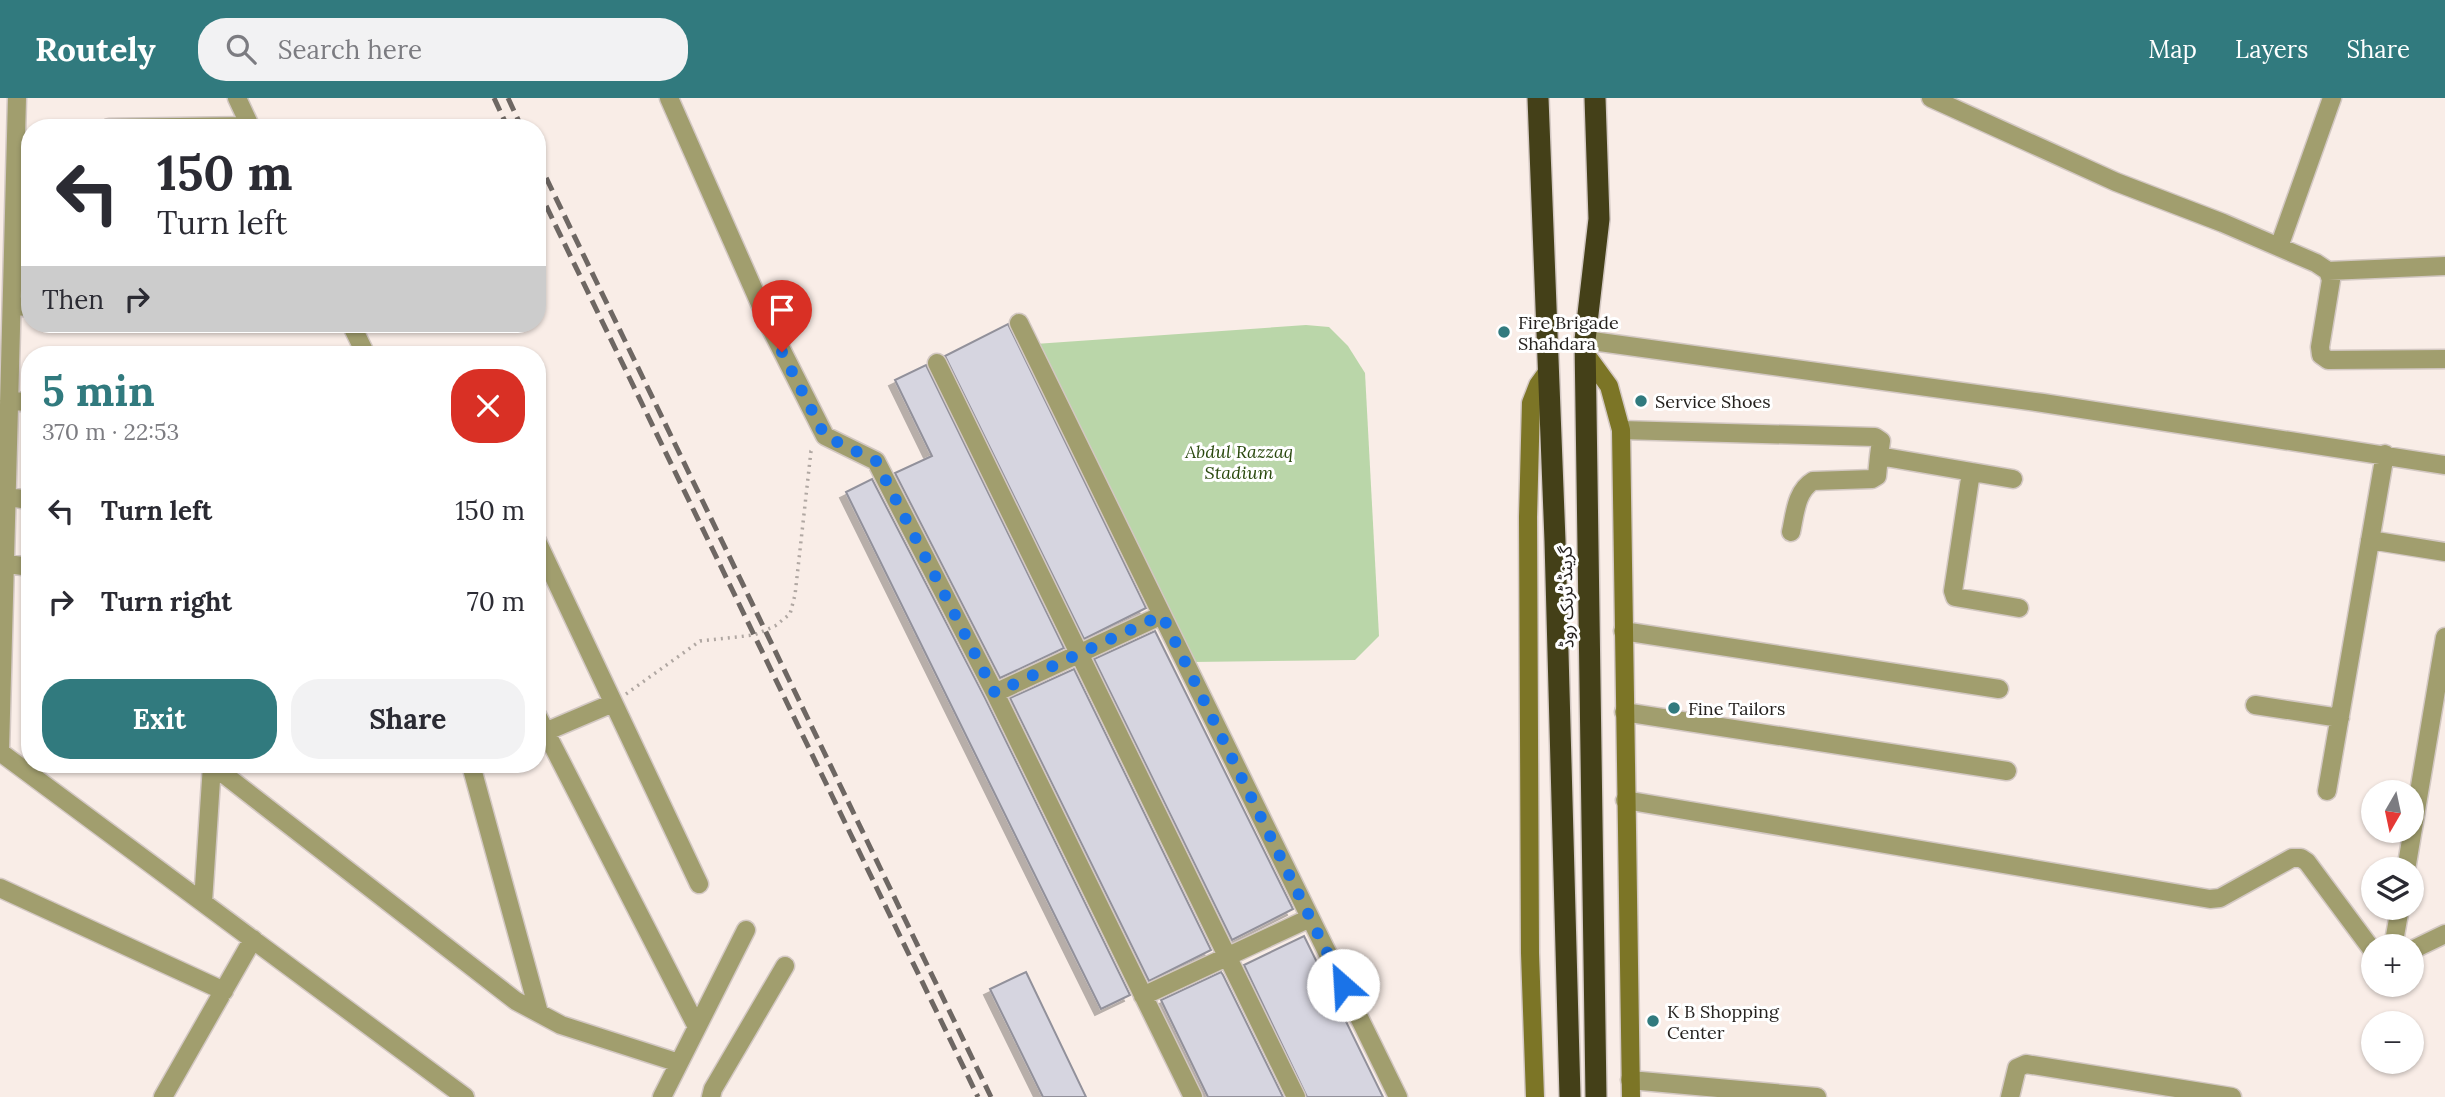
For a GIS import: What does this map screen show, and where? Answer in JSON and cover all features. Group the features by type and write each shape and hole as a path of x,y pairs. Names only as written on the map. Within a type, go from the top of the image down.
{"highway":[{"name":"گرینڈ ٹرنک روڈ","path":"1538,98 1570,1097"},
{"name":"گرینڈ ٹرنک روڈ","path":"1595,98 1599,219 1585,347 1596,1097"}],"street":[{"path":"17,98 21,119"},
{"path":"237,98 246,119"},
{"path":"668,98 772,331 825,436 876,461 995,693 1193,1097"},
{"path":"1931,98 2116,182 2279,247 2328,271 2445,265"},
{"path":"2279,247 2332,98"},
{"path":"2328,271 2331,280 2321,355 2328,360 2445,359"},
{"path":"21,307 9,401 0,752 21,768"},
{"path":"1019,323 1398,1097"},
{"path":"1585,347 1609,386 1621,430 1630,1088 1816,1097"},
{"path":"1585,347 2043,402 2445,465"},
{"path":"937,363 1296,1097"},
{"path":"1535,1097 1530,953 1528,517 1531,403 1548,370"},
{"path":"9,401 21,402"},
{"path":"1621,430 1875,437 1881,440 1877,476 1872,479 1813,481 1806,485 1799,497 1791,532"},
{"path":"2327,791 2385,454"},
{"path":"1879,456 2013,480"},
{"path":"1971,472 1953,591 1955,597 2019,608"},
{"path":"7,497 21,499"},
{"path":"2370,540 2445,552"},
{"path":"546,560 699,884"},
{"path":"3,563 21,566"},
{"path":"995,693 1162,615"},
{"path":"1623,631 1999,689"},
{"path":"2408,857 2445,637"},
{"path":"546,730 613,703"},
{"path":"2255,705 2340,718"},
{"path":"1624,712 2007,771"},
{"path":"546,741 697,1027"},
{"path":"28,773 465,1097"},
{"path":"203,902 211,773"},
{"path":"222,773 516,1001 561,1025 679,1063"},
{"path":"473,773 539,1013"},
{"path":"1625,800 2210,899 2220,898 2292,858 2301,858 2307,862 2361,935"},
{"path":"0,888 225,991"},
{"path":"1143,996 1310,918"},
{"path":"662,1097 746,930"},
{"path":"2424,944 2445,934"},
{"path":"163,1097 253,939"},
{"path":"711,1097 713,1089 785,966"},
{"path":"2010,1097 2017,1068 2026,1064 2232,1097"}],"path":[{"path":"613,703 700,641 754,635 775,626 790,614 795,595 811,450 825,436"}],"green space":[{"name":"Abdul Razzaq Stadium","path":"1306,325 1329,327 1348,346 1365,373 1379,636 1355,660 1192,662 1035,344"}],"building":[{"path":"1008,324 1146,608 1084,639 945,356"},
{"path":"926,365 1064,648 1000,678 895,473 932,456 895,380"},
{"path":"872,479 985,698 1130,995 1101,1009 846,492"},
{"path":"1155,631 1293,909 1232,940 1094,659"},
{"path":"1074,669 1211,950 1149,981 1010,698"},
{"path":"1304,936 1383,1097 1307,1097 1244,965"},
{"path":"1026,972 1086,1097 1043,1097 990,989"},
{"path":"1221,972 1283,1097 1208,1097 1161,1000"}],"railway":[{"path":"494,98 504,119"},
{"path":"508,98 518,119"},
{"path":"546,178 991,1097"},
{"path":"546,206 978,1097"}],"place":[{"name":"Fire Brigade Shahdara","path":"1504,332"},
{"name":"Service Shoes","path":"1641,401"},
{"name":"Fine Tailors","path":"1674,708"},
{"name":"K B Shopping Center","path":"1653,1021"}],"route":[{"path":"782,352 825,436 876,461 995,693 1162,615 1343,985"}]}
